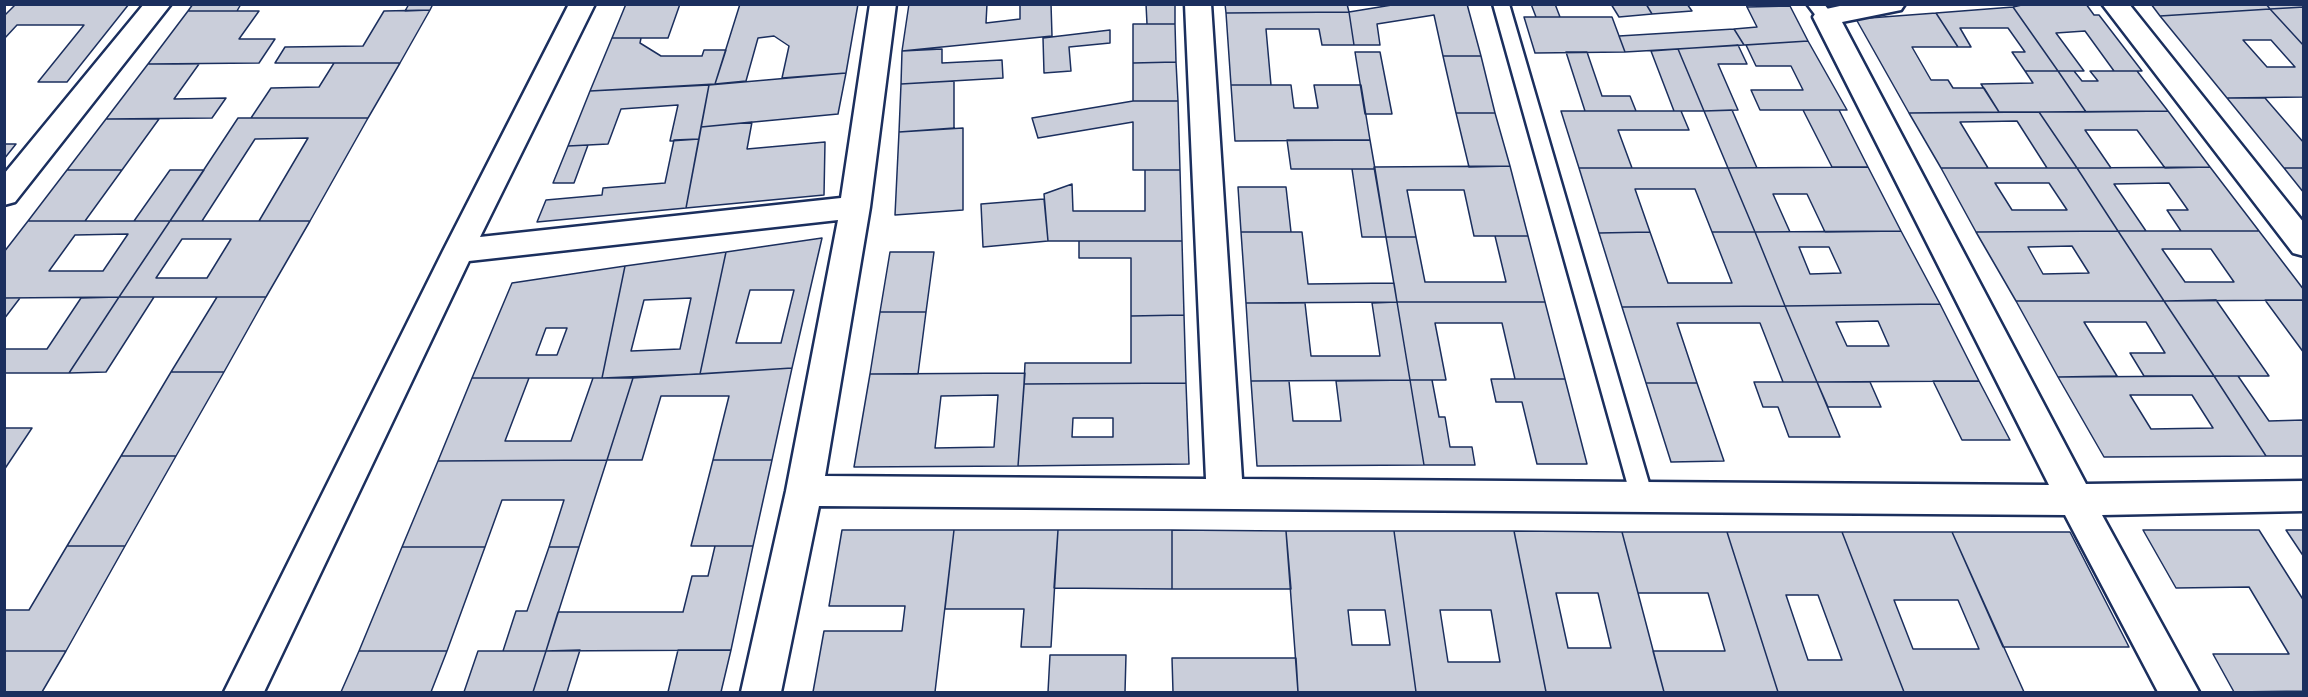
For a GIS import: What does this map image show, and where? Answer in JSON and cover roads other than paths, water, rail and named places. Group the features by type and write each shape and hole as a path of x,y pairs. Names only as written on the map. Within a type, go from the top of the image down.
{"street":[{"path":"5,194 158,4"},
{"path":"244,693 458,251 582,4"},
{"path":"761,693 804,491 855,207 883,4"},
{"path":"1198,4 1225,495"},
{"path":"1892,4 1821,11 2075,499 2179,693"},
{"path":"2115,4 2304,245"},
{"path":"458,251 855,207"},
{"path":"804,491 2075,499 2304,496"}],"lane":[{"path":"1501,4 1642,497"}]}
